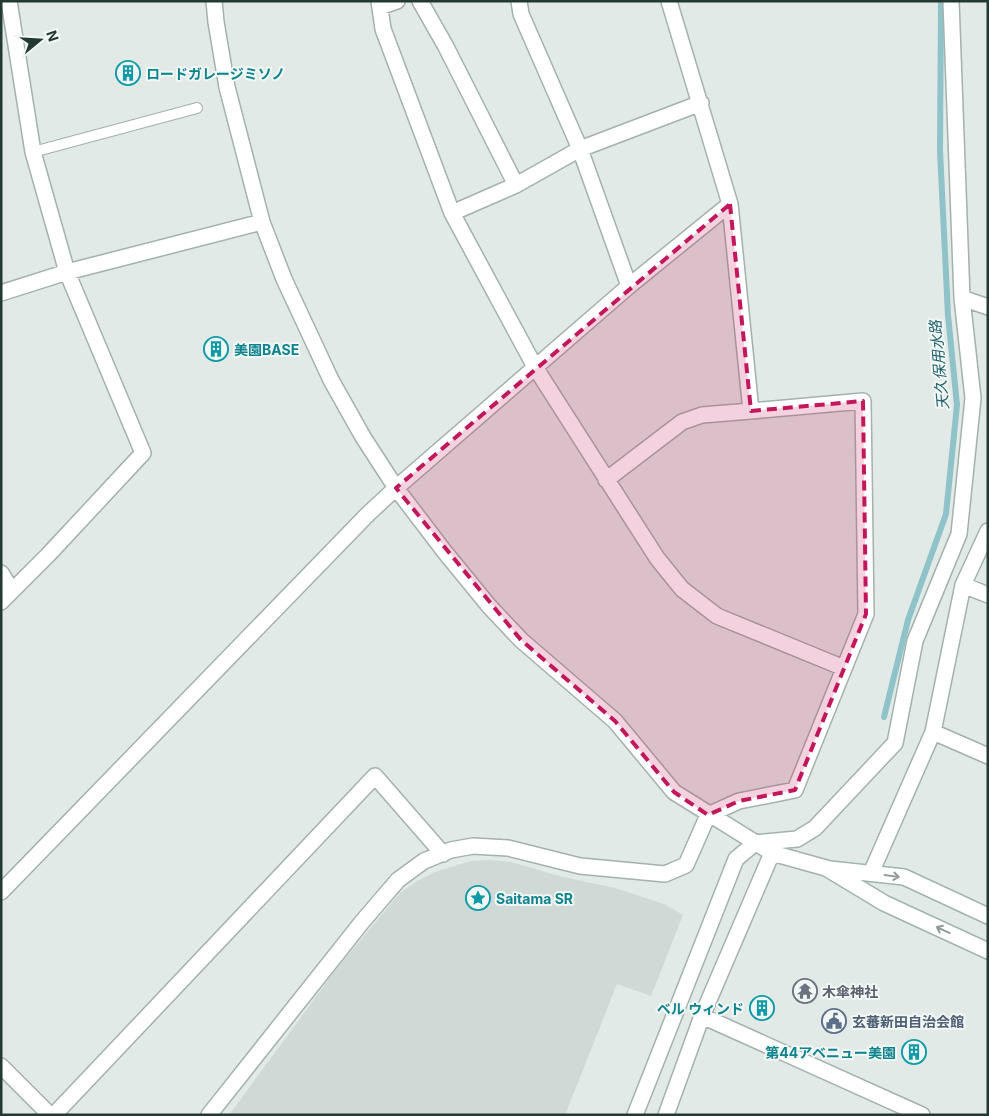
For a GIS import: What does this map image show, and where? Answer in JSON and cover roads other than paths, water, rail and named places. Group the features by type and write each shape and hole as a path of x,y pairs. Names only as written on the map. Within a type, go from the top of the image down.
{"street":[{"path":"7,596 143,453 67,272 33,152 9,1"},
{"path":"214,1 227,87 262,222 284,279 331,380 363,436 396,488 490,606 521,640 615,721 674,792 708,815 772,853 826,868 904,877 988,916"},
{"path":"397,1 380,4 383,29 452,213 535,367 657,558 682,589 717,616 844,668"},
{"path":"420,1 445,45 516,185"},
{"path":"519,1 521,14 580,149 629,286"},
{"path":"669,1 730,204 751,411"},
{"path":"635,1115 736,859 755,843 797,839 816,828 895,742 914,641 959,534 974,398 962,298 951,1"},
{"path":"452,213 516,185 580,149 701,103"},
{"path":"1,892 368,514 629,286 730,204"},
{"path":"1,292 67,272 262,222"},
{"path":"962,298 988,307"},
{"path":"209,1115 362,922 398,880 424,861 451,850 473,846 508,848 580,866 665,874 686,865 708,815 739,801 795,790 866,614 863,401 702,416 682,422 606,480"},
{"path":"871,873 933,732 963,585 988,531"},
{"path":"1,573 7,596"},
{"path":"963,585 988,595"},
{"path":"933,732 988,756"},
{"path":"1,1066 52,1115 375,776 443,854"},
{"path":"666,1115 702,1016 772,853"},
{"path":"826,868 884,903 988,951"},
{"path":"702,1016 922,1115"}],"lane":[{"path":"33,152 198,108"}],"waterway":[{"name":"天久保用水路","path":"884,717 908,620 946,514 957,405 948,315 940,151 941,1"}],"place":[{"name":"ロードガレージミソノ","path":"128,73"},
{"name":"美園BASE","path":"216,349"},
{"name":"Saitama SR","path":"478,898"},
{"name":"木傘神社","path":"805,991"},
{"name":"ベル ウィンド","path":"762,1008"},
{"name":"玄蕃新田自治会館","path":"834,1021"},
{"name":"第44アベニュー美園","path":"914,1052"}]}
